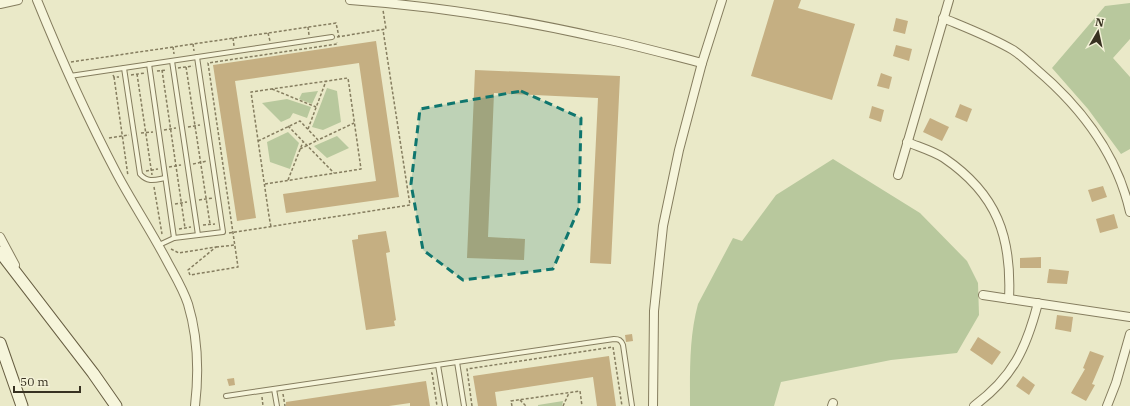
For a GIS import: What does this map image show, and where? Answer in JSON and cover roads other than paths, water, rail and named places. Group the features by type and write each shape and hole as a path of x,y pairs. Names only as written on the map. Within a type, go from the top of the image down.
{"street":[{"path":"0,4 18,0"},
{"path":"37,0 63,63 117,174 162,244 179,282 187,303 196,342 195,406"},
{"path":"350,0 382,2 508,19 606,39 702,63"},
{"path":"653,406 654,311 663,226 679,150 702,63 722,0"},
{"path":"898,175 948,0"},
{"path":"943,18 976,31 1014,50 1048,79 1074,105 1098,136 1118,174 1130,212"},
{"path":"908,142 943,157 968,177 988,199 1000,223 1008,251 1010,280 1009,299"},
{"path":"0,238 26,285"},
{"path":"0,252 93,373 116,406"},
{"path":"983,295 1130,317"},
{"path":"974,406 988,396 1012,369 1025,344 1038,303"},
{"path":"1107,406 1116,383 1130,334"},
{"path":"0,343 22,406"}],"lane":[{"path":"69,76 332,37"},
{"path":"162,244 174,238 223,232 197,57"},
{"path":"172,61 198,235"},
{"path":"149,64 174,238"},
{"path":"124,68 140,172 144,178 150,181 166,178"},
{"path":"226,396 618,339 622,341 623,345 632,406"},
{"path":"457,362 464,406"},
{"path":"438,365 445,406"},
{"path":"274,389 277,406"}]}
